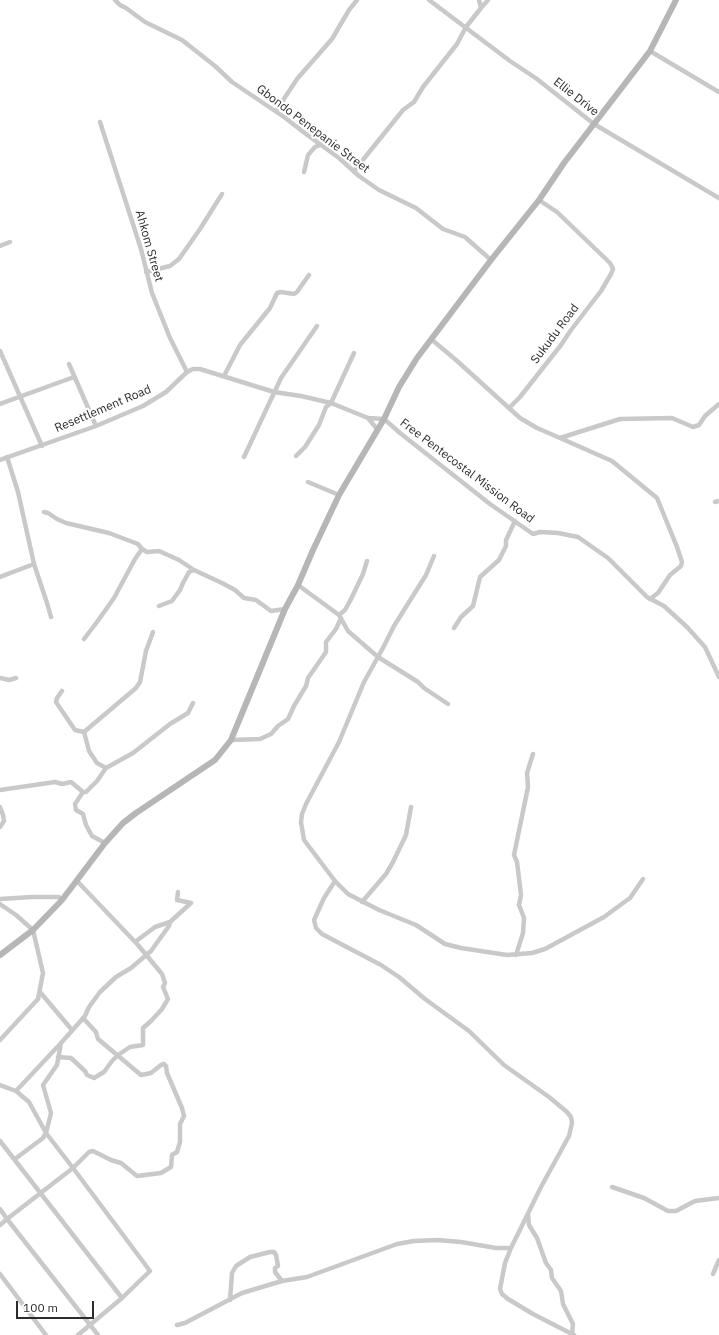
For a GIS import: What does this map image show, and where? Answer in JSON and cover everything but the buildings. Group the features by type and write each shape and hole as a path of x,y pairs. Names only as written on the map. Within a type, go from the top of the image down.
{"main road":[{"path":"0,955 33,930 62,900 105,843 123,823 215,760 231,740 285,610 339,495 384,419 399,387 431,339 539,200 564,163 650,51 676,0"}],"street":[{"name":"Gbondo Penepanie Street","path":"115,0 145,22 182,40 215,66 232,82 293,123 320,145 340,158 379,190 416,208 443,229 465,237 491,260"},
{"path":"276,111 297,79 332,39 349,10 357,0"},
{"name":"Ellie Drive","path":"429,0 510,61 537,79 594,124 719,198"},
{"path":"479,0 481,8"},
{"path":"354,171 402,110 414,102 423,87 457,44 466,27 488,0"},
{"path":"650,51 719,92"},
{"name":"Ahkom Street","path":"100,122 141,249 146,272 161,317 187,372"},
{"path":"304,172 308,155 315,147 320,145"},
{"path":"146,272 170,266 179,259 222,194"},
{"name":"Sukudu Road","path":"509,408 520,397 561,345 574,325 601,290 613,269 610,263 557,212 539,200"},
{"path":"0,246 10,242"},
{"path":"224,376 240,344 270,308 277,293 281,292 294,294 309,275"},
{"path":"244,456 266,413 281,378 317,326"},
{"path":"431,339 520,418 538,428 612,461 657,498 682,562 681,566 670,575 658,593 650,599"},
{"path":"0,351 42,446"},
{"path":"296,456 305,447 319,425 326,407 331,403 354,353"},
{"path":"69,364 96,426"},
{"path":"187,372 193,369 200,369 274,392 331,403 368,418 384,419"},
{"name":"Resettlement Road","path":"0,460 96,426 143,406 166,392 187,372"},
{"path":"0,404 74,376"},
{"path":"560,438 620,419 672,418 693,427 699,425 705,416 719,404"},
{"path":"368,418 377,429"},
{"name":"Free Pentecostal Mission Road","path":"384,419 490,504 534,534 540,532 578,537 608,558 650,599 664,606 687,627 705,647 719,677"},
{"path":"8,457 18,492 34,564 51,618"},
{"path":"308,482 339,495"},
{"path":"44,512 48,512 57,519 66,523 109,533 138,544 147,552 159,551 179,560 194,570 222,582 236,590 244,598 256,600 271,611 285,610"},
{"path":"454,628 461,617 474,606 480,577 499,560 515,521"},
{"path":"84,639 114,598 142,549"},
{"path":"434,556 426,575 394,626 364,682 339,742 302,814 301,822 304,840 335,881 348,894 379,910 416,925 445,944 484,952 516,955 532,953 545,948 604,917 630,898 643,879"},
{"path":"231,740 260,739 271,734 278,726 288,719 306,686 308,678 326,652 326,642 336,629 340,617 350,601 363,574 367,561"},
{"path":"0,577 34,564"},
{"path":"159,606 172,601 180,590 189,572 194,570"},
{"path":"298,585 340,617 348,631 378,658 418,682 424,688 448,704"},
{"path":"84,732 136,688 140,682 146,651 153,632"},
{"path":"0,678 9,680 16,678"},
{"path":"62,691 56,702 75,730 84,732"},
{"path":"105,843 92,836 86,825 83,814 76,810 75,804 83,792 86,792 97,782 106,768 133,753 170,724 188,713 193,703"},
{"path":"84,732 89,751 97,763 106,768"},
{"path":"516,955 523,933 524,918 519,906 521,895 517,862 514,855 528,787 527,773 533,754"},
{"path":"0,790 55,782 62,784 71,782 83,792"},
{"path":"362,902 386,874 393,862 406,835 411,807"},
{"path":"0,808 4,815 4,821 0,827"},
{"path":"58,1057 71,1058 85,1071 87,1075 94,1078 104,1072 118,1055 130,1047 142,1045 143,1028 162,1009 168,999 163,987 165,983 162,974 156,969 135,942 77,881"},
{"path":"335,881 324,898 314,920 316,928 322,934 381,965 399,977 469,1031 504,1065 549,1097 567,1112 570,1117 572,1123 569,1136 528,1213 504,1262 500,1289 502,1294 508,1299 572,1334 573,1324 564,1304 561,1291 552,1278 551,1270 546,1263 537,1238 529,1225 528,1213"},
{"path":"135,942 155,927 170,922 191,902 177,900 178,892"},
{"path":"0,899 59,897 62,900"},
{"path":"0,904 16,915 33,930 43,973 38,999 0,1040"},
{"path":"16,1091 83,1018 100,992 116,977 131,968 160,941 170,926 170,922"},
{"path":"40,992 72,1030"},
{"path":"0,1225 93,1151 111,1160 121,1162 137,1176 160,1173 171,1167 172,1154 177,1152 180,1142 180,1124 184,1116 167,1073 166,1066 161,1064 151,1073 141,1075 98,1039 96,1032 83,1018"},
{"path":"15,1159 43,1138 46,1133 51,1113 43,1085 57,1065 61,1043"},
{"path":"0,1085 16,1091 30,1102 46,1133 150,1271 122,1298 78,1335"},
{"path":"0,1141 122,1298"},
{"path":"612,1187 644,1198 668,1211 676,1211 695,1201 719,1198"},
{"path":"0,1209 98,1335"},
{"path":"177,1325 185,1323 242,1293 282,1281 308,1277 386,1248 414,1241 461,1242 496,1248 511,1248"},
{"path":"230,1300 232,1273 236,1266 250,1257 274,1252 278,1266 275,1268 275,1272 282,1281"},
{"path":"713,1274 719,1260"},
{"path":"0,1274 46,1335"}]}
